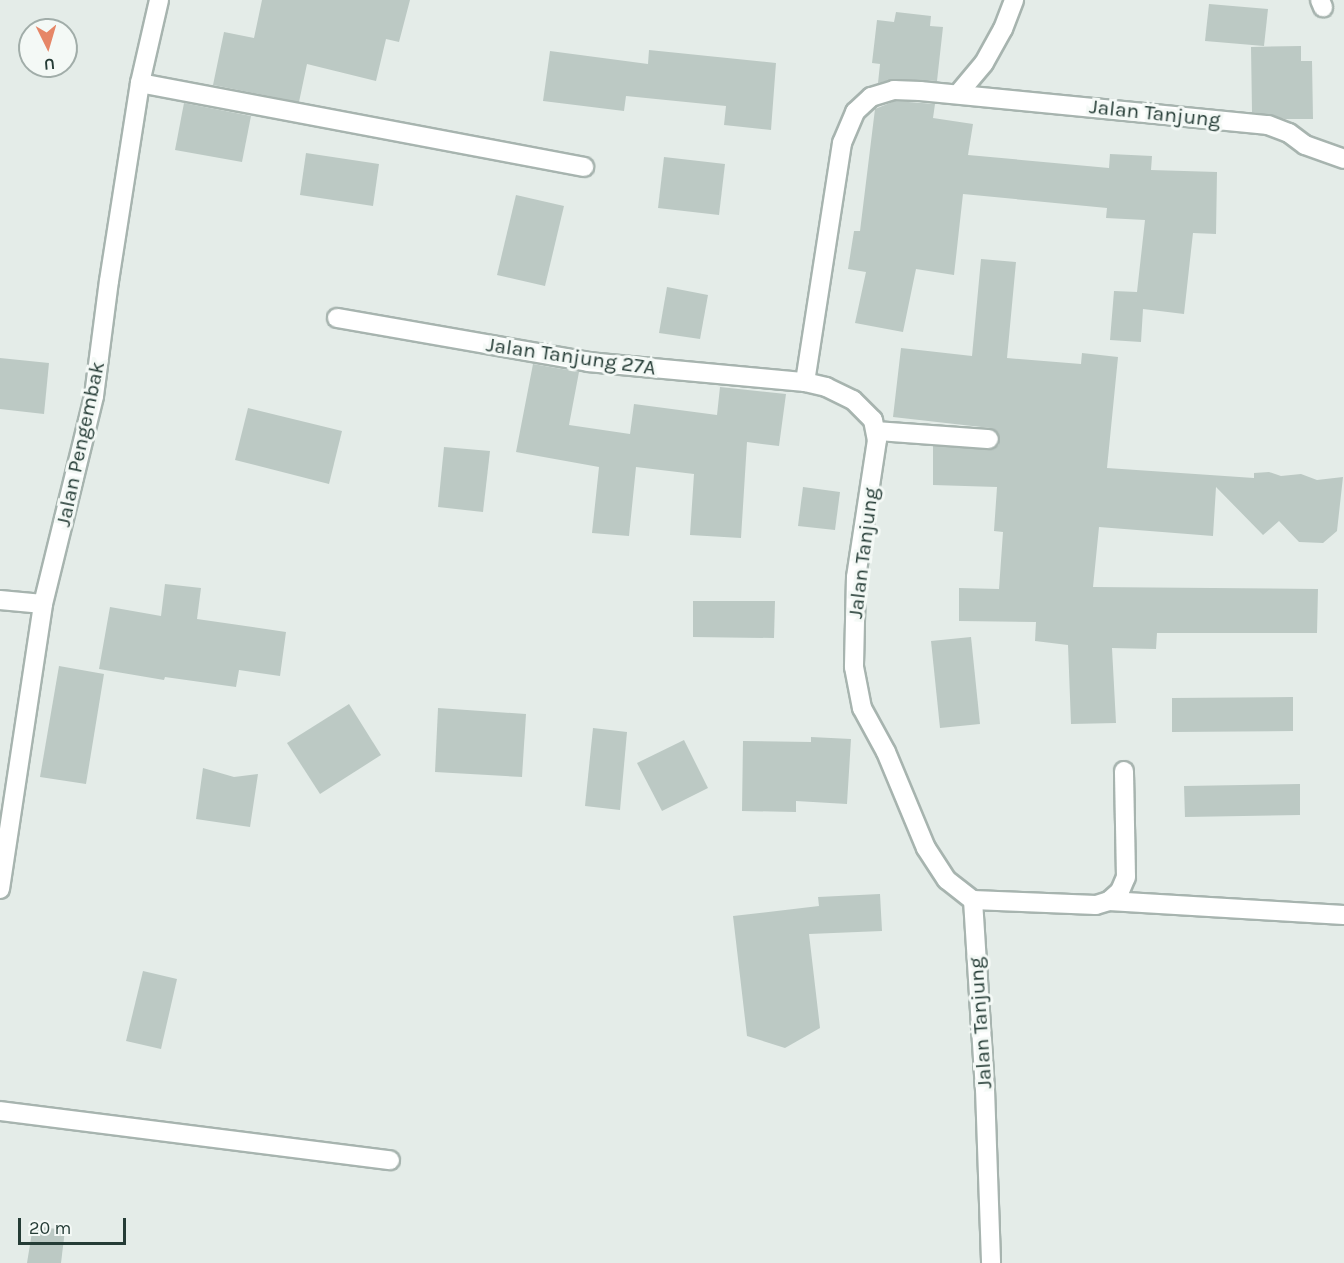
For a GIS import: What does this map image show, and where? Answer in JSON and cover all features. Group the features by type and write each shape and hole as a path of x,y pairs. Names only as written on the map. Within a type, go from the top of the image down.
{"street":[{"name":"Jalan Pengembak","path":"0,889 2,860 43,604 94,396 109,281 140,83 159,0"},
{"path":"958,94 984,63 1004,29 1014,0"},
{"path":"140,83 584,167"},
{"name":"Jalan Tanjung","path":"805,382 842,143 855,112 871,97 894,90 958,94 1268,124 1289,133 1305,145 1344,159"},
{"name":"Jalan Tanjung 27A","path":"337,318 588,362 805,382"},
{"path":"805,382 826,387 853,400 873,420 877,431 989,439"},
{"name":"Jalan Tanjung","path":"877,431 873,473 856,577 854,667 860,698 926,848 947,880 973,900 985,1089 991,1263"},
{"path":"0,600 43,604"},
{"path":"1109,901 1120,891 1126,877 1124,771"},
{"path":"973,900 1095,905 1109,901 1344,915"},
{"path":"0,1111 390,1160"}],"building":[{"path":"262,0 410,0 399,42 386,39 376,81 307,64 299,102 213,85 224,32 254,38"},
{"path":"1209,4 1268,9 1264,46 1205,41"},
{"path":"896,12 931,16 930,26 943,27 937,81 894,79 878,83 880,64 872,63 877,20 894,22"},
{"path":"1301,46 1301,61 1312,61 1313,119 1285,119 1252,112 1251,47"},
{"path":"649,50 776,63 771,130 724,125 726,106 626,96 624,111 543,101 550,51 648,64"},
{"path":"895,101 935,104 933,118 973,124 968,155 1109,168 1110,154 1152,156 1151,170 1217,172 1216,234 1193,233 1184,314 1143,309 1141,342 1110,340 1114,291 1137,292 1145,220 1106,218 1107,208 963,194 954,275 916,269 903,332 855,323 866,272 848,269 854,231 860,231 875,109"},
{"path":"184,103 251,116 242,162 175,150"},
{"path":"306,153 379,164 373,206 300,195"},
{"path":"664,157 725,164 719,215 658,208"},
{"path":"516,195 564,206 545,286 497,275"},
{"path":"981,259 1016,262 1007,358 1081,364 1082,353 1118,357 1107,468 1254,478 1254,473 1269,472 1281,476 1301,474 1317,480 1343,477 1337,531 1323,543 1299,542 1279,521 1263,535 1216,487 1213,536 1099,527 1093,587 1318,589 1317,633 1157,633 1156,649 1112,648 1116,723 1071,724 1068,645 1035,641 1036,622 959,621 959,588 999,589 1003,532 994,531 997,487 933,485 933,446 989,450 999,445 999,435 990,428 893,417 901,348 972,356"},
{"path":"667,287 708,295 700,339 659,333"},
{"path":"0,358 49,363 44,414 0,409"},
{"path":"533,364 579,372 569,425 630,434 634,404 717,415 720,387 786,394 779,446 747,442 741,538 690,535 694,474 636,467 629,536 592,533 599,467 516,452"},
{"path":"248,408 342,431 329,484 235,460"},
{"path":"444,447 490,451 483,512 438,507"},
{"path":"803,487 840,492 835,530 798,526"},
{"path":"165,584 201,588 197,619 286,632 280,676 239,670 236,687 165,677 164,680 99,669 110,607 161,616"},
{"path":"693,601 775,601 774,638 693,637"},
{"path":"971,637 980,724 940,728 931,641"},
{"path":"59,666 104,674 86,784 40,777"},
{"path":"1293,697 1293,731 1172,732 1172,698"},
{"path":"349,704 381,755 320,794 287,743"},
{"path":"438,708 526,714 522,777 435,772"},
{"path":"593,728 627,732 620,810 585,806"},
{"path":"811,737 851,739 847,804 796,801 796,812 742,811 743,741 811,742"},
{"path":"684,740 708,788 662,811 637,763"},
{"path":"203,768 234,777 258,774 250,827 196,819"},
{"path":"1300,784 1300,815 1185,817 1184,786"},
{"path":"880,894 882,931 809,934 820,1028 785,1048 747,1036 733,916 819,906 818,897"},
{"path":"143,971 177,979 161,1049 126,1041"},
{"path":"33,1226 65,1230 61,1263 27,1263"}]}
